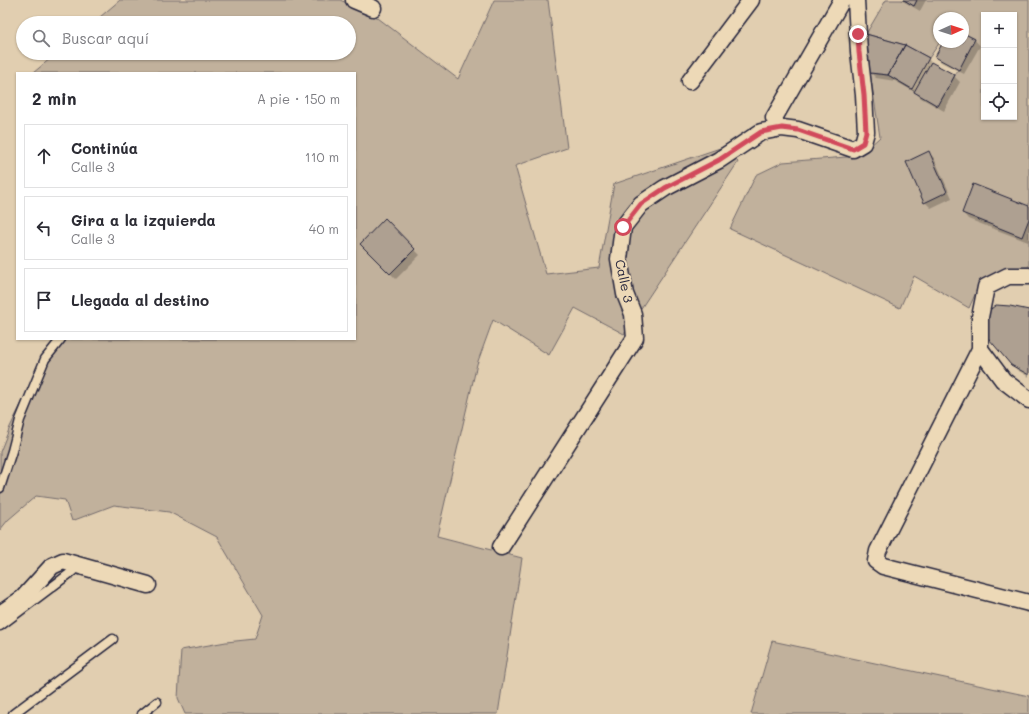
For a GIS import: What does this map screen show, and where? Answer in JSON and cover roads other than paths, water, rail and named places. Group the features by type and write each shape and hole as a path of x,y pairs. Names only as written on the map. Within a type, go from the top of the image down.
{"street":[{"path":"354,0 374,8"},
{"path":"690,81 751,0"},
{"path":"774,118 842,0"},
{"name":"Calle 3","path":"501,547 635,338 633,314 625,294 619,259 623,227 641,204 665,188 719,160 761,132 782,128 798,130 853,149 863,143 866,132 856,0"},
{"path":"1029,276 1008,276 986,287 980,317 980,349 878,551 876,561 883,566 1029,603"},
{"path":"980,349 1003,380 1029,400"},
{"path":"0,614 23,598 52,566 63,561 148,585"}],"lane":[{"path":"0,488 20,420 45,359 60,340"},
{"path":"0,626 74,571"},
{"path":"14,714 113,639"},
{"path":"142,714 157,702"}]}
